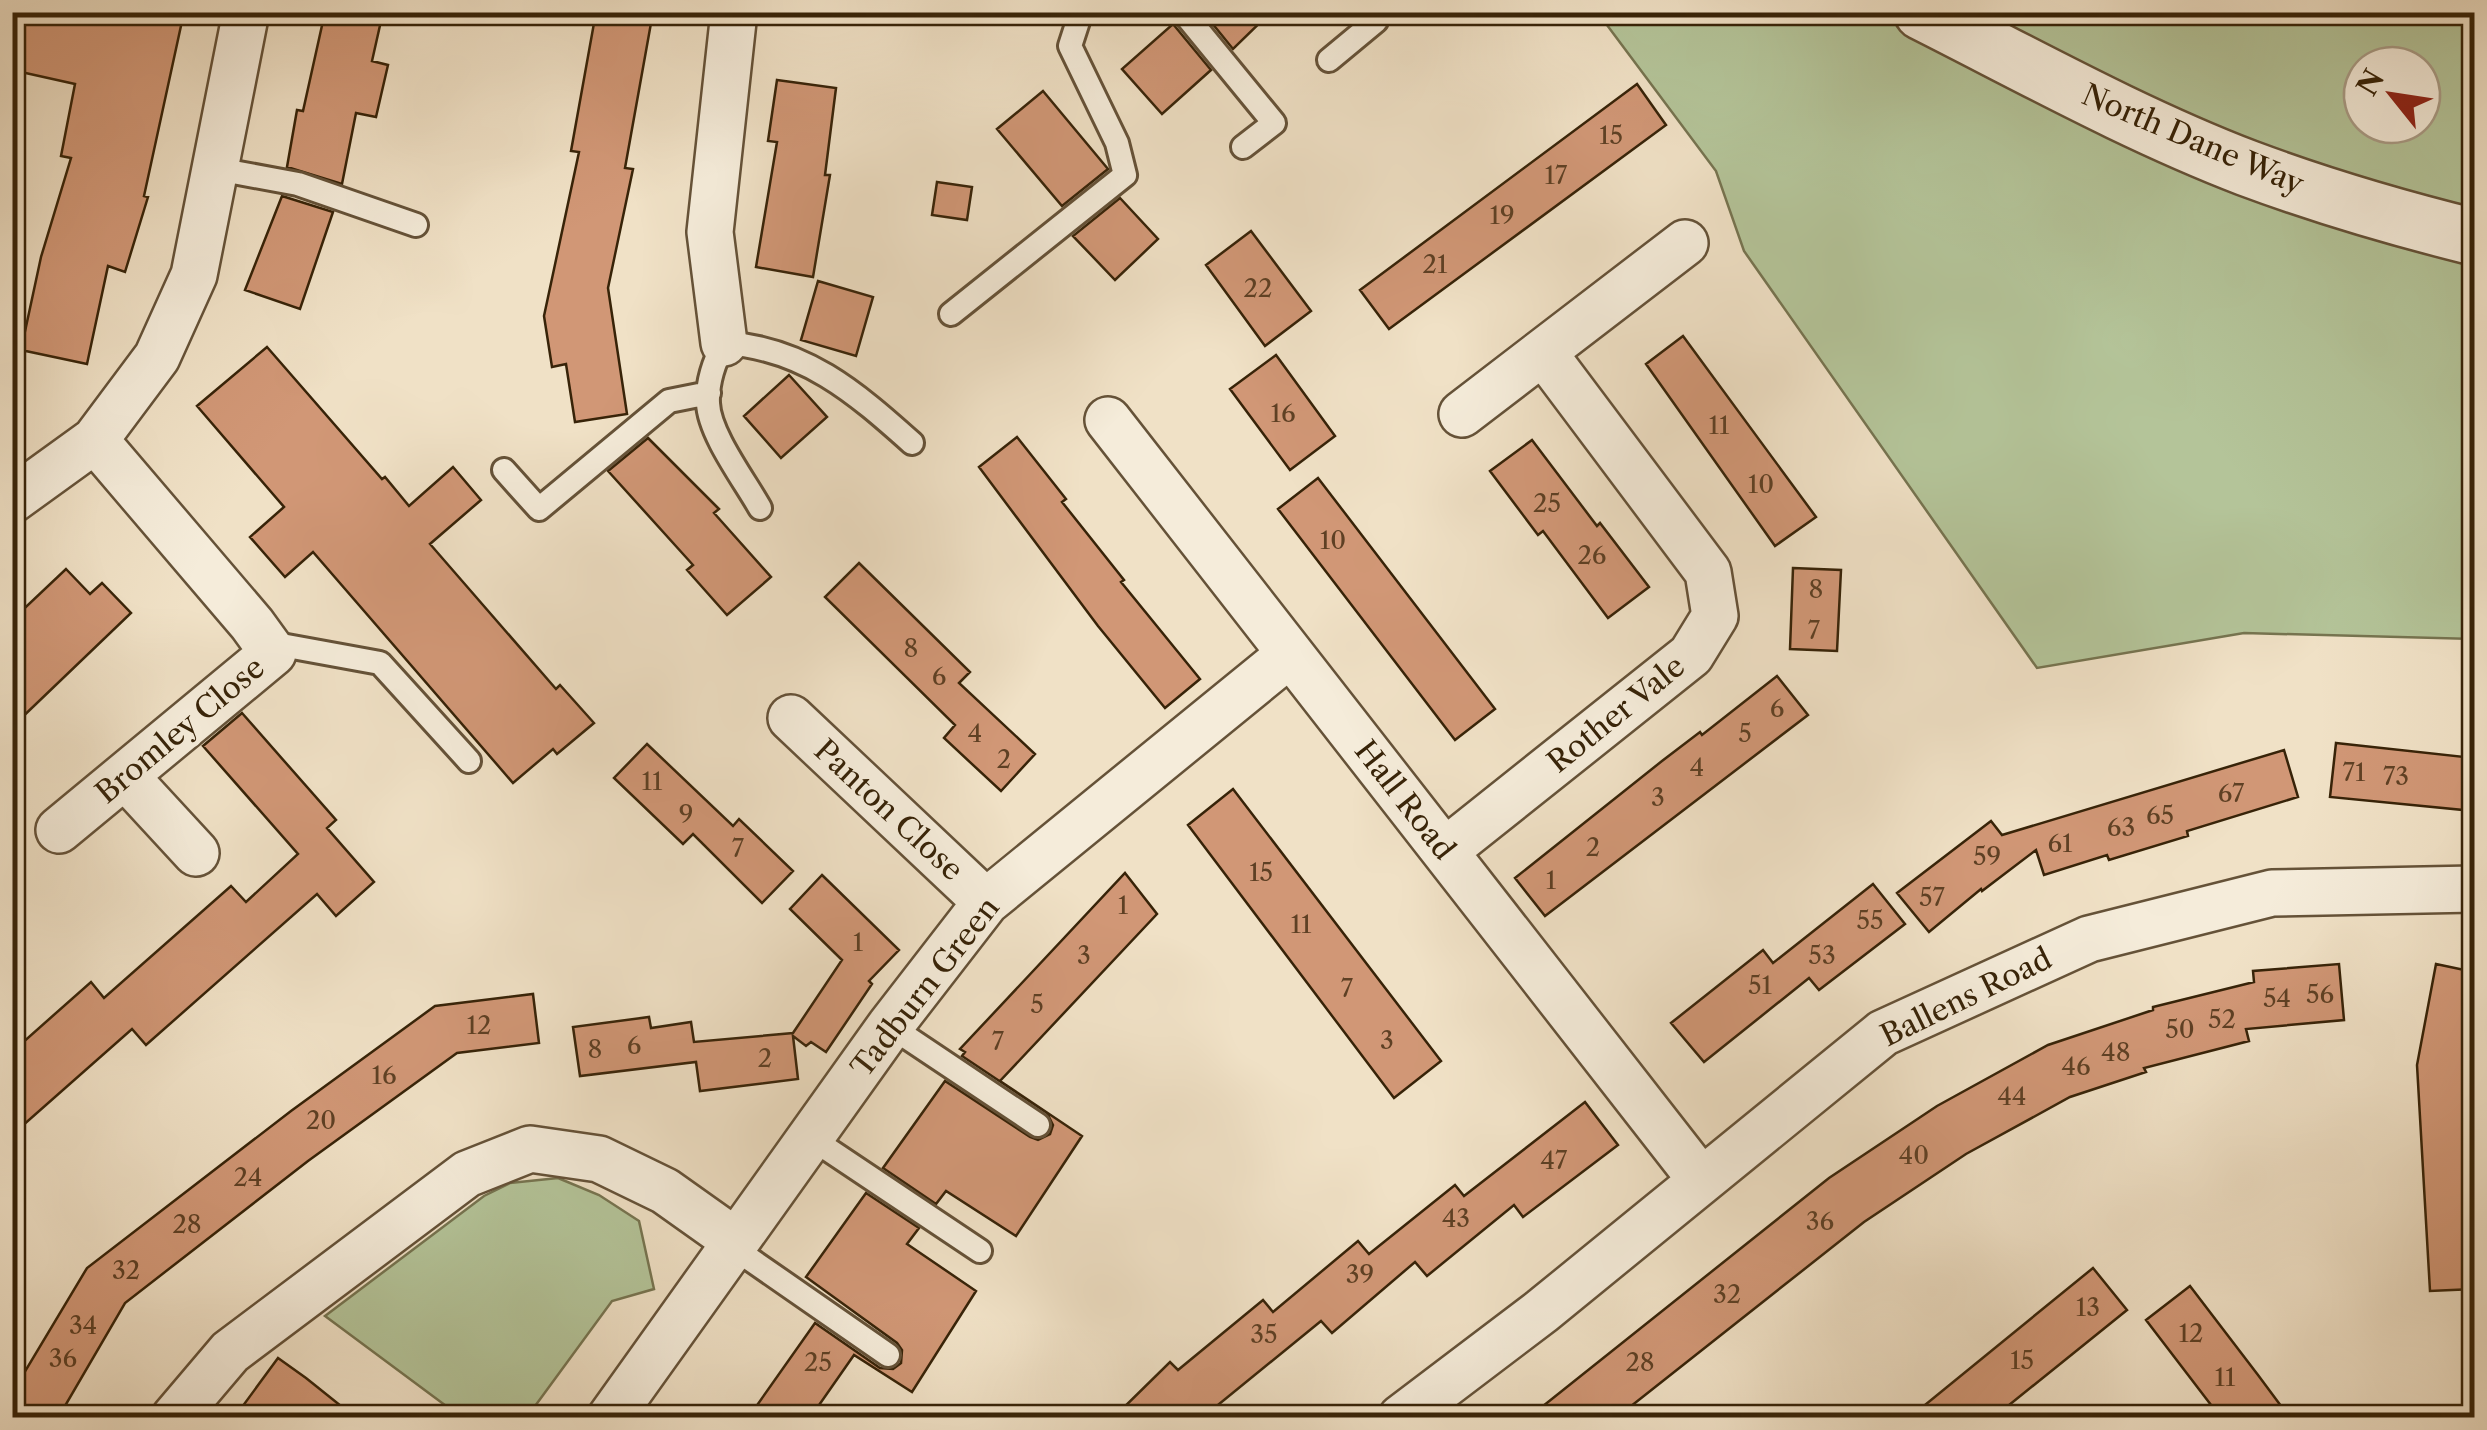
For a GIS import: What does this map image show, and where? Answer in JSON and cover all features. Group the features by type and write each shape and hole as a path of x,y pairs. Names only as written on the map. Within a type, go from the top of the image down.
{"street":[{"path":"12,500 95,440 157,357 194,275 246,12"},
{"path":"724,343 710,232 734,12"},
{"name":"North Dane Way","path":"1922,12 2137,120 2245,167 2381,214 2474,237"},
{"path":"1462,414 1684,244"},
{"name":"Rother Vale","path":"1445,851 1691,655 1715,616 1708,572 1543,352"},
{"name":"Hall Road","path":"1108,420 1701,1180"},
{"name":"Bromley Close","path":"59,830 273,654 95,440"},
{"name":"Tadburn Green","path":"610,1418 890,1026 986,902 1290,654"},
{"name":"Panton Close","path":"791,718 986,902"},
{"path":"125,776 196,852"},
{"name":"Ballens Road","path":"1401,1418 1542,1311 1883,1033 2088,939 2272,893 2474,889"},
{"path":"174,1418 230,1352 467,1174 530,1149 599,1159 665,1192 733,1243"}],"lane":[{"path":"951,314 1125,175 1118,142 1070,46 1081,12"},
{"path":"1183,12 1274,123 1244,147"},
{"path":"1329,60 1376,21 1369,12"},
{"path":"218,169 298,184 416,225"},
{"path":"760,508 717,434 708,404 714,363 724,343 748,344 821,370 912,443"},
{"path":"504,470 539,509 669,401 709,393"},
{"path":"265,642 380,663 469,761"},
{"path":"890,1026 1038,1125"},
{"path":"811,1138 980,1252"},
{"path":"733,1243 888,1355"}],"green space":[{"path":"1598,13 2474,13 2474,639 2244,633 2037,668 1744,251 1716,171"},
{"path":"558,1178 599,1195 639,1221 654,1289 612,1301 527,1417 461,1417 325,1316 484,1196 510,1183"}],"building":[{"path":"12,12 184,12 144,196 148,197 125,272 108,266 87,364 21,350 41,257 71,158 61,156 75,84 12,70"},
{"path":"325,12 383,12 372,61 388,65 376,117 356,113 342,184 287,167 297,110 303,111"},
{"path":"596,12 653,12 625,168 633,169 608,288 627,414 575,422 566,364 552,367 544,316 579,152 571,151"},
{"path":"1203,12 1271,12 1233,49"},
{"path":"1173,24 1211,70 1162,114 1122,69"},
{"path":"777,80 836,88 825,175 830,175 813,277 756,267 777,142 768,141"},
{"path":"1637,84 1666,125 1389,329 1360,290"},
{"path":"1043,91 1108,169 1062,206 997,129"},
{"path":"937,182 972,187 967,220 932,215"},
{"path":"282,196 333,212 300,309 245,290"},
{"path":"1120,198 1158,239 1115,280 1073,236"},
{"path":"1251,231 1311,311 1265,346 1206,265"},
{"path":"818,281 873,297 856,356 801,340"},
{"path":"1683,336 1816,517 1775,546 1646,364"},
{"path":"267,347 409,506 453,467 481,500 430,544 556,689 560,685 594,723 557,754 553,749 513,783 313,552 285,577 250,537 284,507 197,406"},
{"path":"1276,355 1335,436 1290,470 1230,389"},
{"path":"789,375 827,417 781,458 744,416"},
{"path":"1017,437 1066,499 1062,502 1124,580 1121,582 1200,679 1165,708 979,467"},
{"path":"648,438 719,509 714,513 771,577 727,615 687,570 693,565 608,471"},
{"path":"1532,440 1649,587 1608,618 1543,531 1538,535 1490,471"},
{"path":"1318,478 1495,709 1455,740 1278,509"},
{"path":"859,563 970,672 959,683 1035,754 1001,791 944,738 955,725 825,597"},
{"path":"1793,568 1841,570 1837,651 1790,649"},
{"path":"66,569 90,594 102,583 131,613 12,727 12,620"},
{"path":"1777,676 1808,715 1545,916 1515,878"},
{"path":"242,713 336,820 327,828 374,882 336,916 317,894 146,1045 132,1029 12,1135 12,1052 91,982 104,998 231,886 246,902 298,854 203,746"},
{"path":"2336,743 2474,758 2474,811 2330,797"},
{"path":"647,744 733,826 739,819 793,871 762,903 693,834 683,844 614,778"},
{"path":"2284,750 2298,797 2187,831 2188,836 2044,875 2036,850 1929,932 1897,893 1991,821 2002,835"},
{"path":"1233,789 1441,1061 1394,1098 1188,825"},
{"path":"1125,873 1157,914 1000,1081 1082,1136 1016,1236 946,1191 936,1204 883,1168 945,1081 1030,1137 1038,1140 1050,1134 1053,1125 1047,1113 962,1056 965,1052 960,1049"},
{"path":"822,875 899,950 869,981 872,984 826,1052 811,1042 806,1046 793,1036 798,1079 700,1091 696,1062 580,1076 573,1027 649,1017 651,1028 691,1022 694,1042 793,1033 842,960 790,909"},
{"path":"1873,884 1905,924 1819,990 1809,978 1704,1062 1671,1023 1763,950 1773,963"},
{"path":"2339,964 2344,1020 2246,1029 2249,1041 2144,1068 2146,1072 2070,1097 1966,1154 1864,1222 1616,1418 1528,1418 1829,1178 1937,1106 2048,1045 2153,1007 2254,982 2253,971"},
{"path":"2436,964 2474,972 2474,1289 2430,1291 2417,1065"},
{"path":"533,994 539,1043 457,1053 308,1161 125,1303 58,1418 12,1418 12,1393 87,1268 435,1006"},
{"path":"1585,1102 1618,1145 1523,1217 1514,1205 1427,1276 1415,1262 1332,1333 1321,1321 1202,1418 1113,1418 1170,1362 1178,1370 1263,1300 1273,1312 1358,1241 1369,1254 1455,1185 1464,1196"},
{"path":"866,1193 919,1228 907,1244 976,1291 912,1392 854,1355 810,1418 748,1418 815,1323 880,1368 893,1369 901,1363 902,1350 897,1343 806,1277"},
{"path":"2093,1268 2127,1310 1993,1418 1909,1418"},
{"path":"2190,1286 2290,1418 2221,1418 2146,1320"},
{"path":"278,1358 306,1378 356,1418 234,1418"}]}
